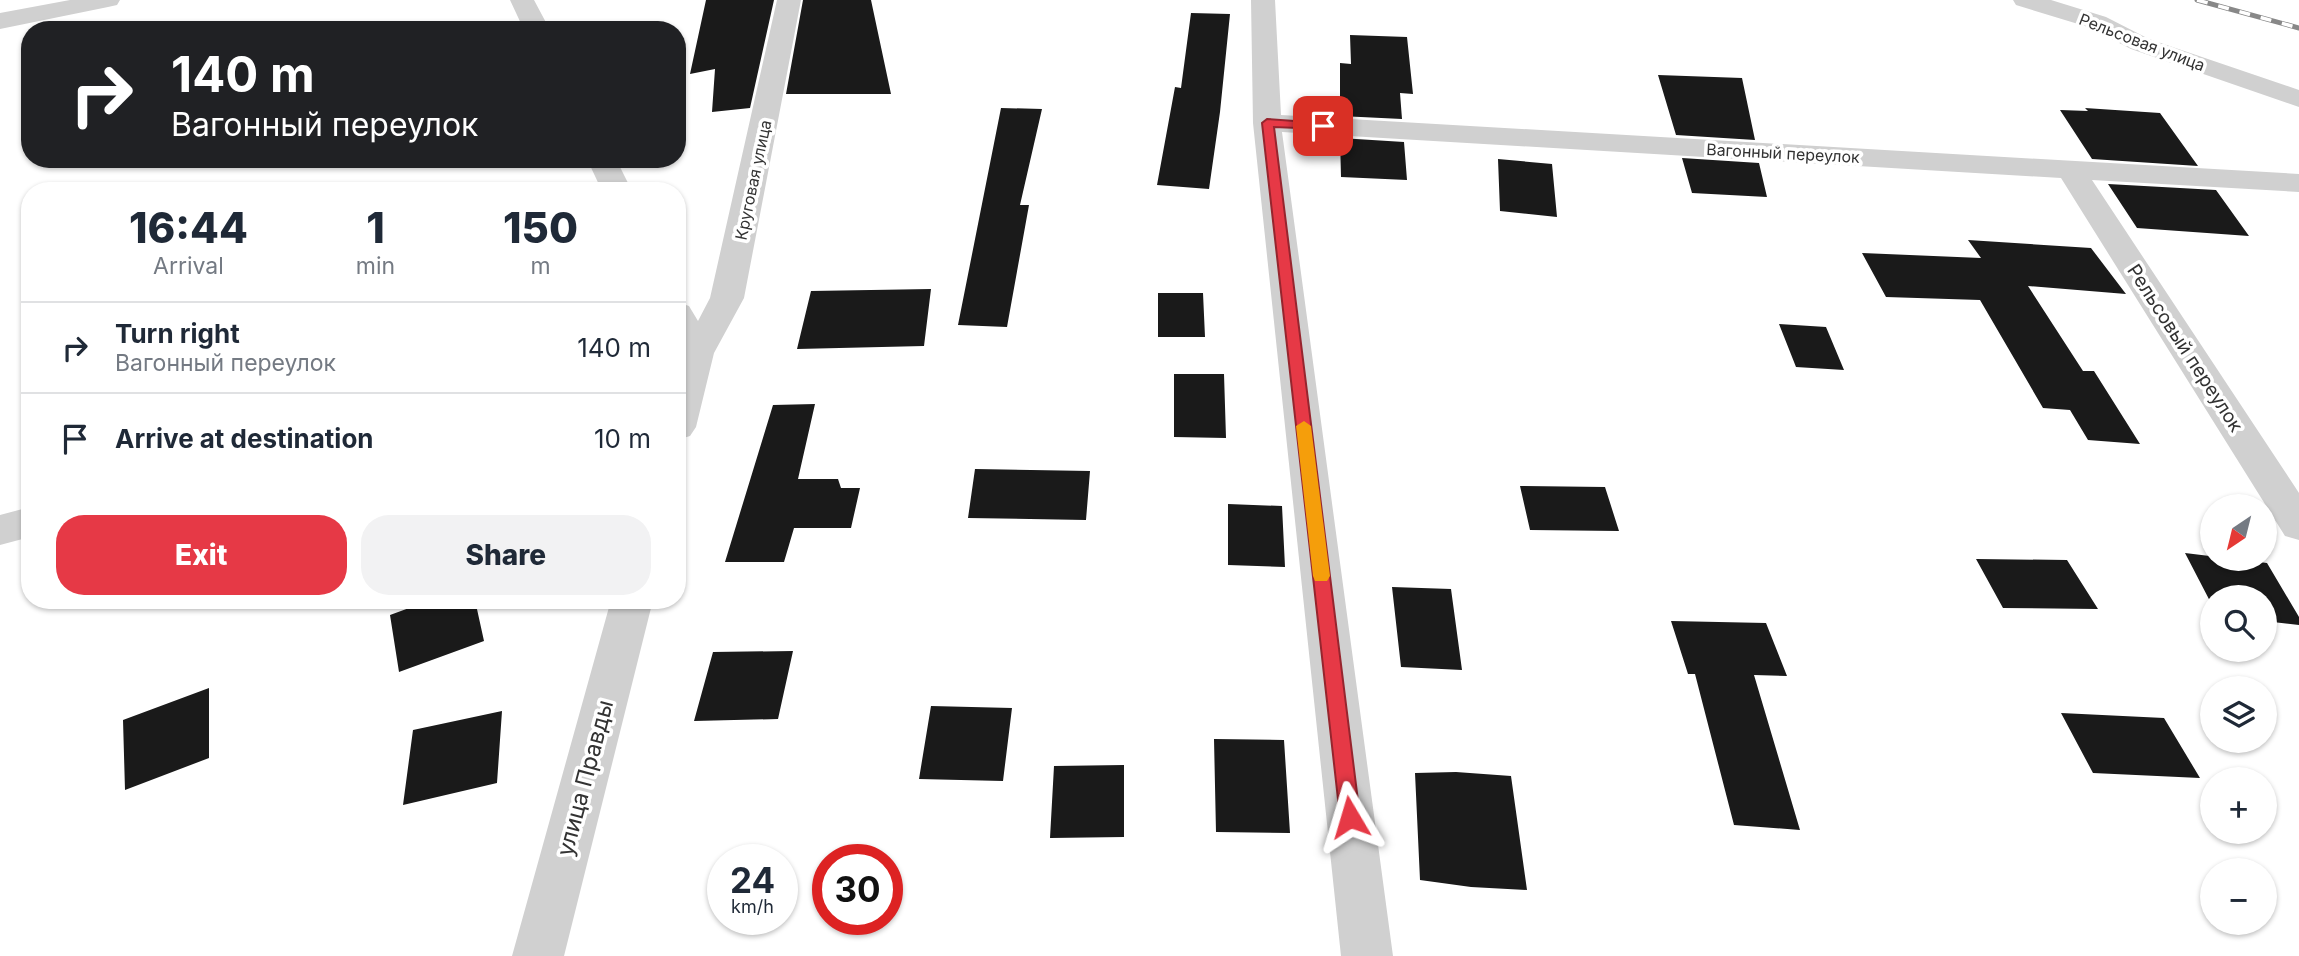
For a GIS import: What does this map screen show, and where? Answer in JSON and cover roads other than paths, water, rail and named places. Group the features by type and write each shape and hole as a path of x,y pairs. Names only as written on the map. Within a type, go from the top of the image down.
{"street":[{"path":"0,21 108,0"},
{"path":"522,0 532,21"},
{"name":"Круговая улица","path":"687,354 727,298 789,0"},
{"path":"1263,0 1267,123 1367,956"},
{"name":"Рельсовая улица","path":"2025,0 2103,11 2140,44 2299,99"},
{"name":"Вагонный переулок","path":"1267,123 2299,183"},
{"name":"Рельсовый переулок","path":"2071,170 2299,525"},
{"path":"0,530 21,524"},
{"name":"улица Правды","path":"538,956 630,609"}],"railway":[{"path":"2197,0 2299,28"}]}
